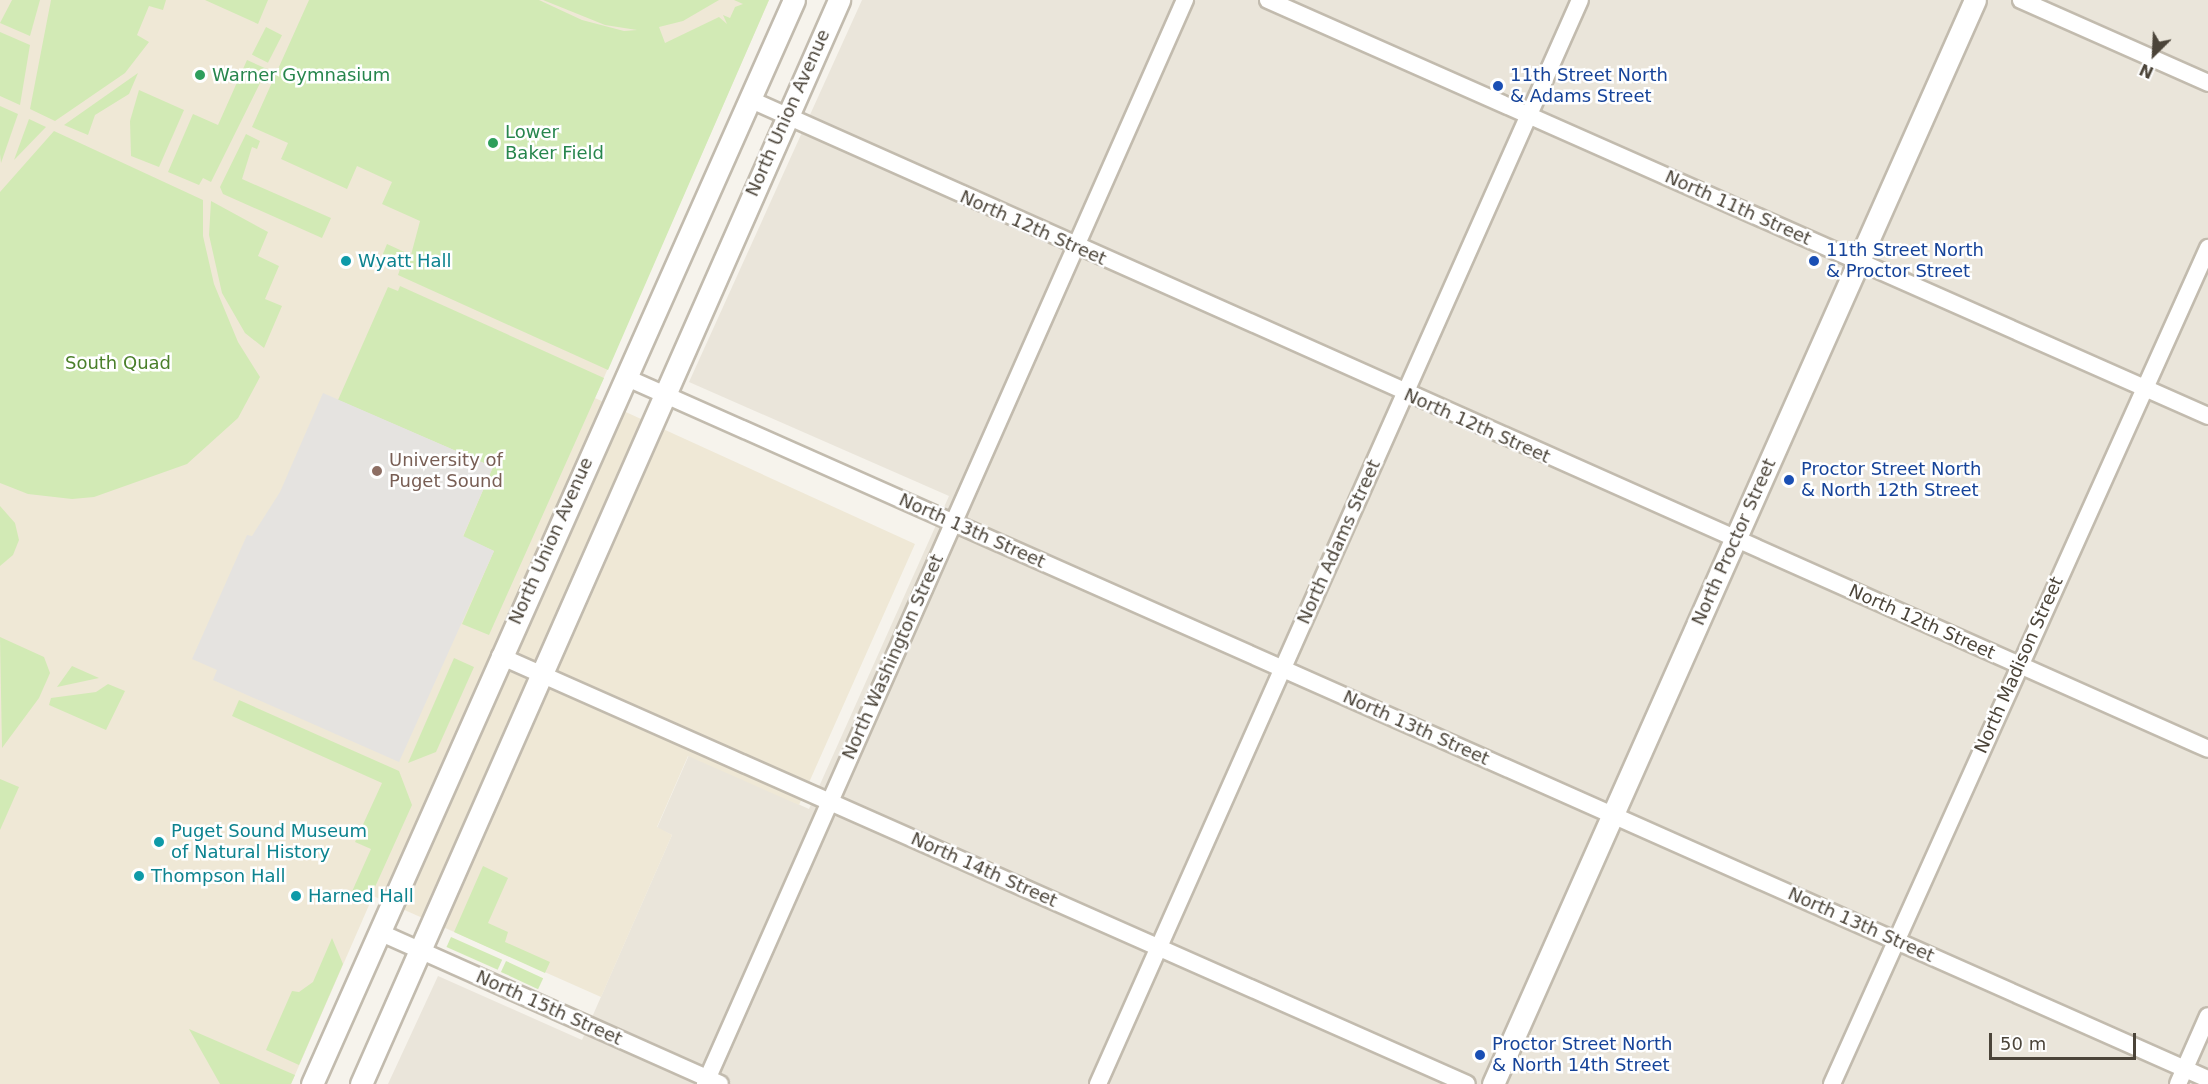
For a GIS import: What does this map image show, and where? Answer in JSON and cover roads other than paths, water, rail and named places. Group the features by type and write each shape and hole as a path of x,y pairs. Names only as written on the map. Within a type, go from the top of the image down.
{"street":[{"name":"North Union Avenue","path":"312,1084 500,656 794,0"},
{"name":"North Union Avenue","path":"361,1084 541,674 661,393 839,0"},
{"name":"North Washington Street","path":"710,1082 829,801 1185,0"},
{"name":"North 11th Street","path":"1268,0 2208,416"},
{"name":"North Adams Street","path":"1098,1084 1580,0"},
{"name":"North Proctor Street","path":"1494,1084 1737,540 1857,261 1975,0"},
{"path":"2021,0 2208,83"},
{"name":"North 12th Street","path":"748,99 1405,394 2208,749"},
{"name":"North Madison Street","path":"1832,1084 2142,387 2208,248"},
{"name":"North 13th Street","path":"625,376 1896,941 2181,1076 2208,1079"},
{"name":"North 14th Street","path":"500,656 1467,1084"},
{"name":"North 15th Street","path":"379,932 710,1082"},
{"path":"2181,1076 2208,1016"}],"place":[{"name":"Warner Gymnasium","path":"200,75"},
{"name":"11th Street North & Adams Street","path":"1498,86"},
{"name":"Lower Baker Field","path":"493,143"},
{"name":"Wyatt Hall","path":"346,261"},
{"name":"11th Street North & Proctor Street","path":"1814,261"},
{"name":"University of Puget Sound","path":"377,471"},
{"name":"Proctor Street North & North 12th Street","path":"1789,480"},
{"name":"Puget Sound Museum of Natural History","path":"159,842"},
{"name":"Thompson Hall","path":"139,876"},
{"name":"Harned Hall","path":"296,896"},
{"name":"Proctor Street North & North 14th Street","path":"1480,1055"}],"park label":[{"name":"South Quad","path":"118,363"}]}
